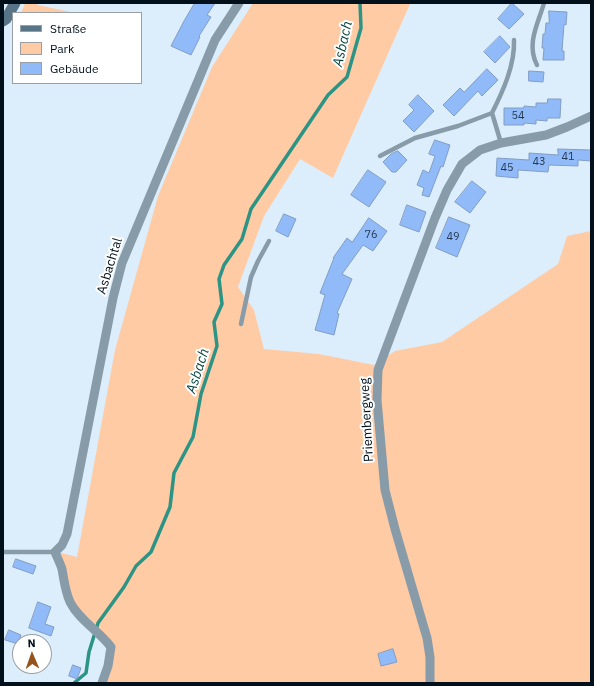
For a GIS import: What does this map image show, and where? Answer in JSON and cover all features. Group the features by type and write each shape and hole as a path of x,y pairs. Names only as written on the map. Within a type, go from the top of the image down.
{"main road":[{"path":"3,21 6,19 15,3"}],"street":[{"name":"Asbachtal","path":"55,552 62,545 67,534 113,298 122,263 215,40 239,3"},
{"name":"Priembergweg","path":"430,683 430,657 427,638 385,490 377,400 378,370 435,218 456,172 462,164 480,150 501,143 546,135 591,116"},
{"path":"55,552 61,567 65,588 70,603 89,626 103,636 111,647 108,666 102,683"}],"lane":[{"path":"537,65 533,56 533,39 544,3"},
{"path":"501,143 492,113 503,90 509,72 514,40"},
{"path":"380,156 415,138 458,126 492,113"},
{"path":"241,324 251,277 269,241"},
{"path":"3,552 55,552"}],"green space":[{"path":"25,3 37,3 38,5 70,12 21,12"},
{"path":"253,3 410,4 333,178 300,159 264,216 238,287 254,310 264,349 319,354 374,365 395,351 442,342 558,264 567,236 591,231 591,683 106,683 113,647 72,603 58,552 77,557 115,350 158,196 212,67"}],"building":[{"path":"195,3 215,3 207,15 211,17 199,36 200,37 191,55 171,46"},
{"path":"512,3 524,14 509,29 498,19"},
{"path":"549,11 567,12 566,25 564,24 562,51 564,51 564,60 543,60 543,34 545,34 546,23 549,23"},
{"path":"500,36 510,47 495,63 484,52"},
{"path":"487,69 498,80 482,96 478,91 454,116 443,105 460,88 464,92"},
{"path":"529,71 544,72 543,82 529,81"},
{"path":"418,95 434,111 414,132 403,121 414,110 409,105"},
{"path":"548,99 561,99 560,118 547,118 547,121 536,120 536,124 524,123 524,125 504,125 504,108 524,108 524,106 536,107 536,103 547,103"},
{"path":"435,140 450,145 443,167 441,166 429,197 422,195 424,188 417,185 423,170 429,173 435,156 429,154"},
{"path":"558,149 591,150 591,161 578,160 578,166 549,165 548,172 518,170 518,178 496,176 497,158 529,160 529,153 558,155"},
{"path":"398,151 407,160 396,172 392,172 383,162 391,154"},
{"path":"368,170 386,182 369,207 351,195"},
{"path":"472,181 486,192 470,213 455,202"},
{"path":"407,205 426,212 419,232 400,225"},
{"path":"284,214 296,219 288,237 276,231"},
{"path":"449,217 470,225 457,257 436,248"},
{"path":"369,218 387,231 373,251 363,245 342,274 352,279 337,313 339,314 334,335 315,330 325,295 320,293 333,258 347,238 352,242"},
{"path":"16,559 36,566 33,574 13,567"},
{"path":"38,602 51,607 45,624 54,627 52,634 46,634 29,628"},
{"path":"9,630 19,634 12,634 12,642 5,640"},
{"path":"393,649 397,662 381,666 378,654"},
{"path":"73,665 81,668 77,679 69,676"}],"waterway":[{"name":"Asbach","path":"74,683 86,673 89,652 98,623 124,587 136,566 151,552 170,507 174,473 193,437 201,394 217,346 214,322 222,304 219,279 224,265 242,239 251,209 328,95 347,77 361,28 360,3"}]}
